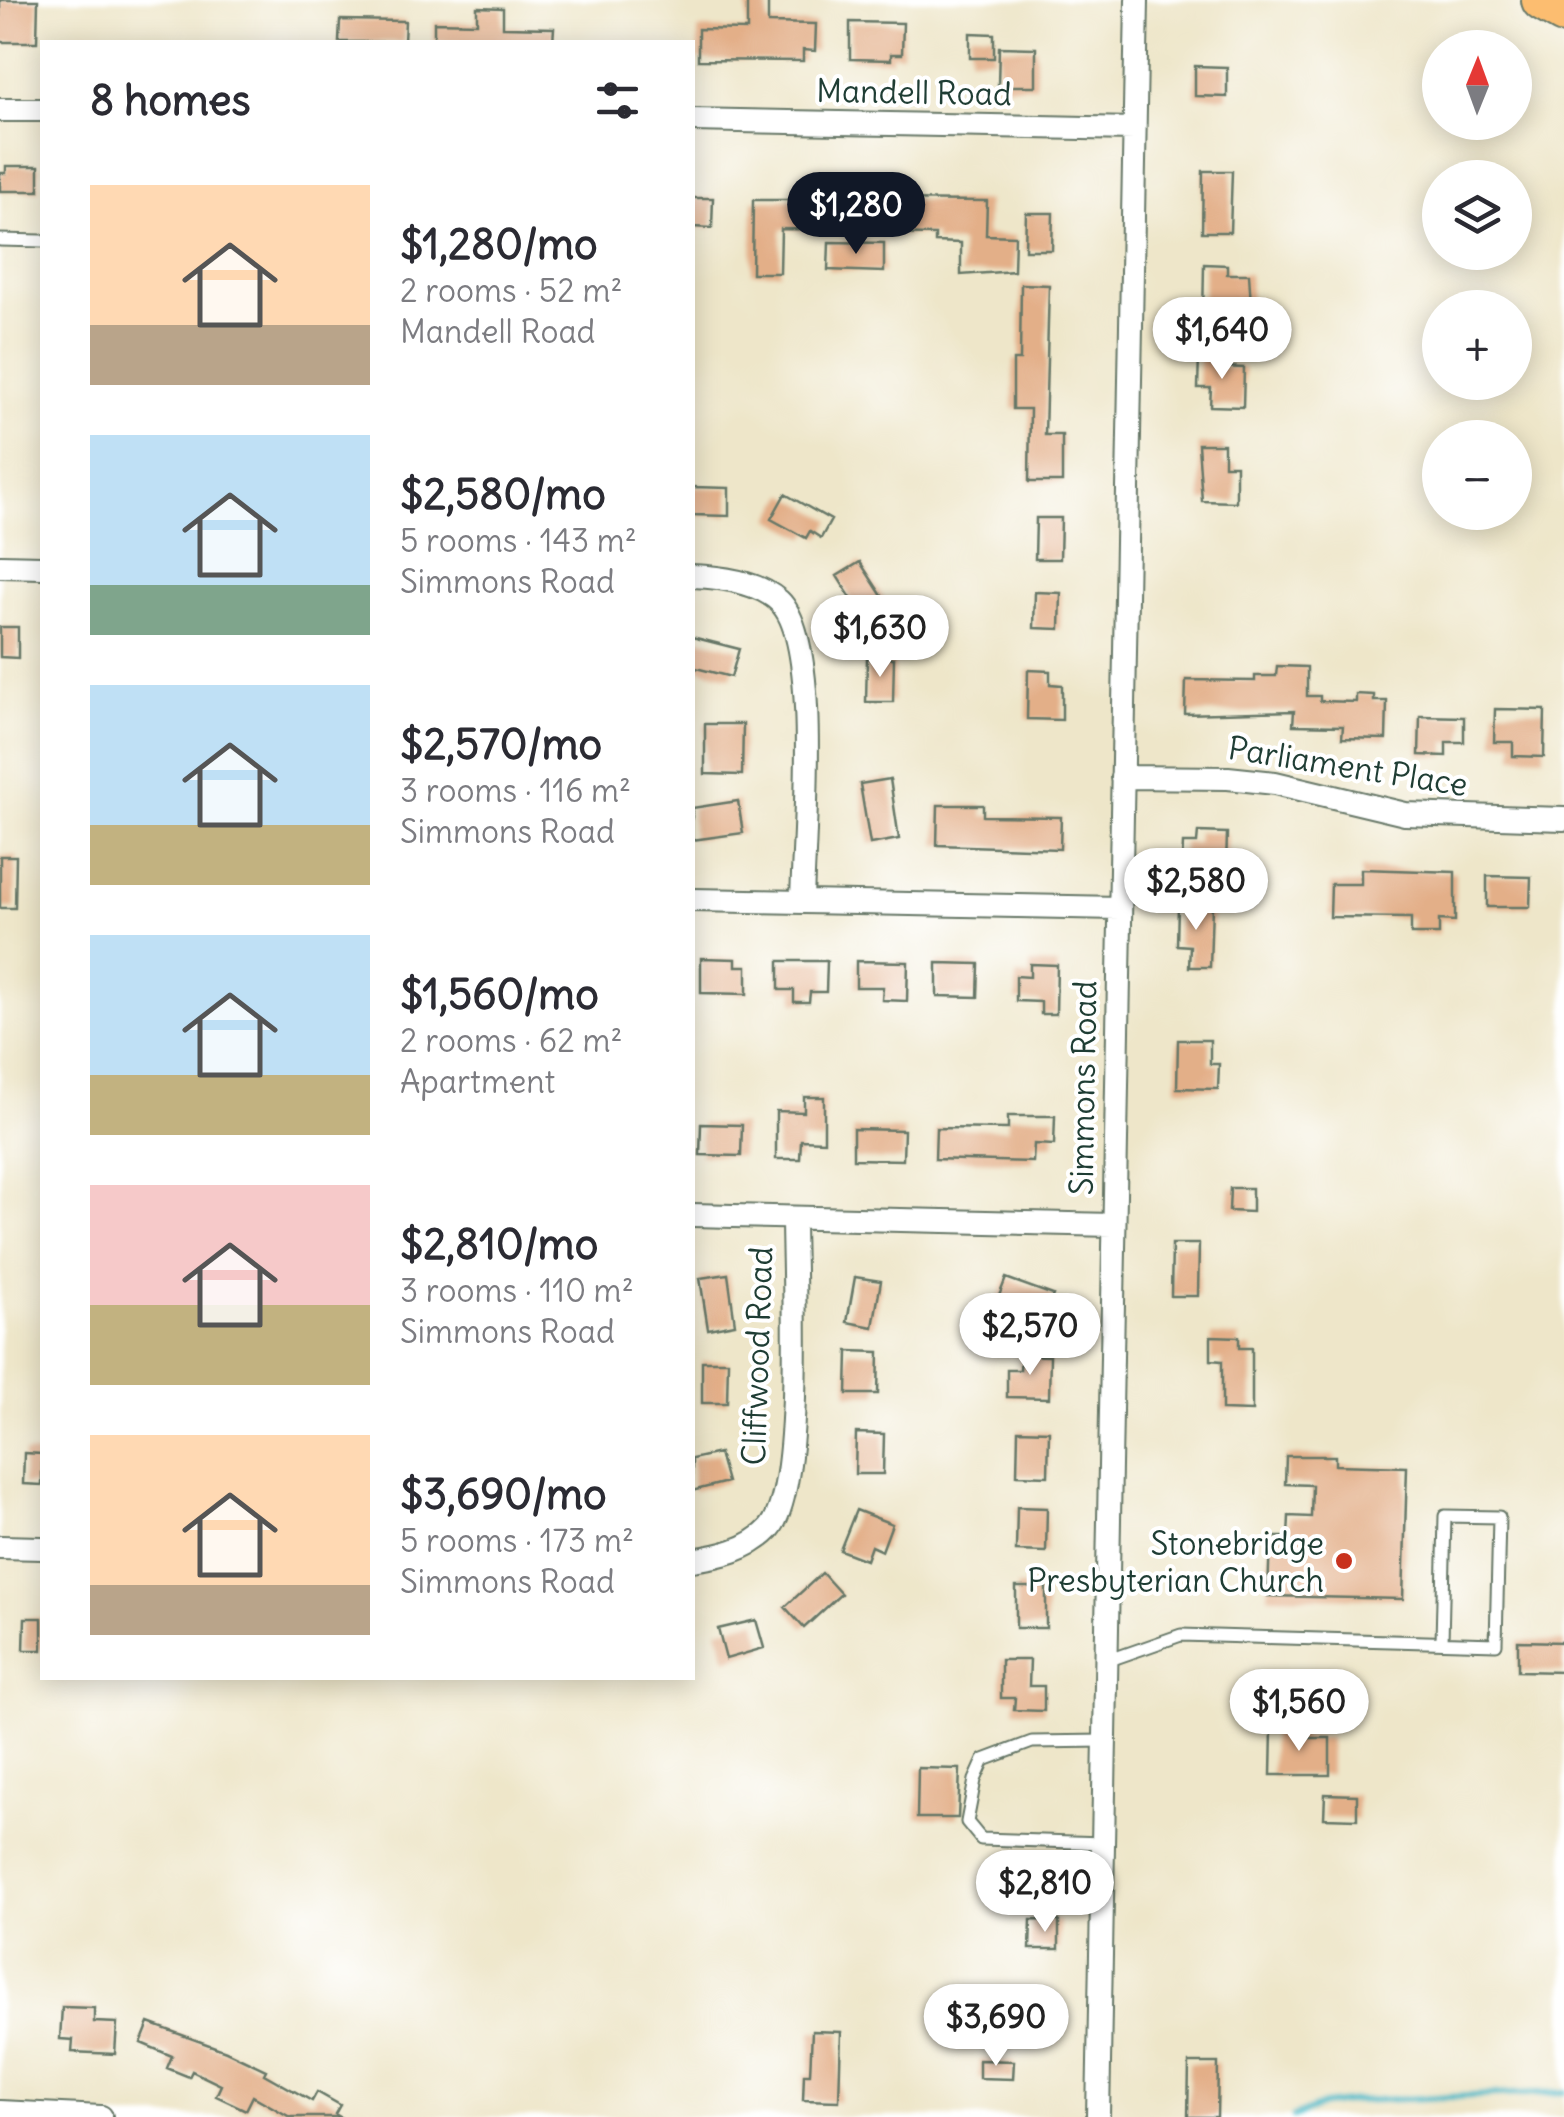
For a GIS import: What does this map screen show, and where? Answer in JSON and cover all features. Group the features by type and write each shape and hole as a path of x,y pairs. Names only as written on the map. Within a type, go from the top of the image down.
{"highway":[{"path":"1543,0 1564,12"}],"street":[{"name":"Simmons Road","path":"1098,2117 1137,0"},
{"path":"0,110 40,110"},
{"name":"Mandell Road","path":"695,120 1134,130"},
{"path":"0,566 40,566"},
{"path":"695,577 760,590 778,599 796,626 805,670 802,902"},
{"name":"Parliament Place","path":"1122,776 1228,778 1274,784 1405,814 1564,819"},
{"path":"695,900 1118,908"},
{"path":"695,1215 1113,1225"},
{"name":"Cliffwood Road","path":"695,1560 724,1555 752,1542 770,1528 783,1499 792,1392 793,1218"},
{"path":"0,1547 40,1548"},
{"path":"0,2112 101,2117"}],"lane":[{"path":"0,240 40,241"},
{"path":"1104,1662 1180,1636 1496,1644 1499,1517 1445,1516 1442,1642"},
{"path":"1103,1843 981,1839 968,1822 974,1780 984,1760 1032,1742 1104,1742"}],"building":[{"path":"0,0 38,0 37,42 0,42"},
{"path":"747,0 768,0 768,23 816,24 815,51 803,50 803,61 698,60 698,29 747,30"},
{"path":"477,7 503,8 503,27 554,28 553,40 434,40 434,22 477,23"},
{"path":"340,20 405,21 404,40 339,40"},
{"path":"850,22 903,23 902,54 891,54 891,60 850,59"},
{"path":"970,33 994,34 994,58 970,58"},
{"path":"999,47 1036,48 1036,86 998,86"},
{"path":"1195,66 1227,67 1227,97 1195,96"},
{"path":"6,166 39,166 39,191 0,191 0,173 6,173"},
{"path":"1203,171 1232,171 1230,232 1202,232"},
{"path":"695,198 713,198 712,228 695,227"},
{"path":"753,200 842,200 841,230 781,229 780,273 752,273"},
{"path":"880,200 987,201 986,235 1015,236 1014,271 961,275 961,243 935,242 935,235 879,234"},
{"path":"1026,213 1053,213 1052,250 1025,250"},
{"path":"829,242 884,243 884,272 828,270"},
{"path":"1204,264 1227,265 1227,274 1249,274 1252,320 1203,319"},
{"path":"1021,284 1049,285 1045,435 1062,435 1062,482 1029,482 1030,409 1013,409 1013,360 1020,360"},
{"path":"1199,356 1223,357 1223,367 1244,368 1243,407 1210,406 1211,388 1198,388"},
{"path":"1198,444 1224,444 1224,465 1236,465 1236,502 1202,501"},
{"path":"695,487 729,488 729,516 695,515"},
{"path":"785,494 831,520 821,538 810,531 806,538 771,519"},
{"path":"1036,518 1061,518 1060,559 1035,559"},
{"path":"860,562 884,599 861,614 837,576"},
{"path":"1035,592 1061,593 1060,629 1034,628"},
{"path":"0,627 18,627 18,658 0,657"},
{"path":"695,638 739,649 731,677 695,668"},
{"path":"867,658 894,658 893,702 866,702"},
{"path":"1277,666 1307,667 1307,696 1320,696 1320,701 1356,702 1356,694 1387,701 1386,739 1342,738 1343,726 1293,725 1294,711 1185,714 1186,680 1255,681 1255,676 1276,676"},
{"path":"1028,670 1050,671 1050,684 1062,685 1062,720 1027,719"},
{"path":"1495,709 1545,710 1544,757 1513,756 1513,742 1494,742"},
{"path":"1420,716 1464,717 1464,742 1446,742 1446,756 1419,755"},
{"path":"705,724 743,724 742,775 705,774"},
{"path":"890,779 899,839 870,844 860,784"},
{"path":"738,801 743,833 695,840 695,808"},
{"path":"938,805 983,805 983,816 1061,817 1060,849 937,845"},
{"path":"1198,832 1227,833 1226,868 1182,867 1183,843 1197,843"},
{"path":"0,856 16,856 15,908 0,908"},
{"path":"1361,869 1455,872 1455,921 1439,920 1439,934 1411,934 1411,918 1330,917 1331,884 1361,884"},
{"path":"1487,876 1531,877 1530,907 1487,907"},
{"path":"1178,905 1212,905 1210,967 1189,967 1190,946 1177,945"},
{"path":"701,958 736,959 736,966 747,966 747,994 701,993"},
{"path":"779,961 827,961 826,992 810,992 809,1002 794,1002 794,990 779,990"},
{"path":"856,961 908,962 907,1001 882,1000 883,987 856,987"},
{"path":"937,963 979,964 978,997 937,996"},
{"path":"1030,964 1057,965 1056,1014 1041,1014 1041,1002 1016,1001 1016,976 1030,977"},
{"path":"1178,1040 1210,1040 1210,1064 1219,1064 1218,1089 1177,1088"},
{"path":"804,1097 824,1097 824,1141 801,1140 800,1159 776,1159 776,1111 804,1112"},
{"path":"1008,1116 1055,1116 1054,1145 1034,1144 1033,1162 935,1159 936,1128 1008,1129"},
{"path":"701,1124 742,1125 741,1156 700,1155"},
{"path":"853,1129 904,1130 903,1160 853,1159"},
{"path":"1230,1188 1252,1188 1252,1212 1229,1211"},
{"path":"1172,1244 1199,1244 1198,1296 1171,1296"},
{"path":"728,1274 735,1324 708,1329 700,1278"},
{"path":"855,1277 881,1281 873,1327 847,1322"},
{"path":"1006,1278 1053,1295 1042,1323 995,1306"},
{"path":"1211,1336 1239,1337 1239,1348 1252,1348 1252,1411 1222,1410 1222,1361 1211,1360"},
{"path":"848,1351 879,1352 878,1394 847,1394"},
{"path":"1021,1355 1050,1356 1049,1398 1007,1397 1007,1370 1020,1370"},
{"path":"702,1361 728,1361 727,1403 702,1403"},
{"path":"1018,1430 1049,1431 1048,1476 1017,1475"},
{"path":"856,1433 884,1434 883,1474 855,1474"},
{"path":"24,1453 40,1454 40,1485 23,1484"},
{"path":"719,1453 727,1482 695,1490 695,1458"},
{"path":"1286,1456 1335,1456 1335,1465 1407,1467 1403,1599 1268,1596 1270,1537 1288,1537 1289,1516 1311,1517 1312,1485 1285,1484"},
{"path":"1017,1507 1047,1508 1046,1552 1016,1551"},
{"path":"856,1510 892,1524 882,1551 871,1546 866,1560 840,1550"},
{"path":"822,1573 841,1594 804,1628 785,1607"},
{"path":"1016,1587 1046,1587 1046,1628 1016,1628"},
{"path":"25,1618 40,1618 40,1650 24,1650"},
{"path":"756,1620 764,1648 726,1659 718,1629"},
{"path":"1518,1641 1564,1642 1564,1672 1518,1671"},
{"path":"1001,1660 1030,1660 1029,1686 1044,1686 1044,1711 1014,1710 1015,1698 1001,1698"},
{"path":"1272,1729 1302,1729 1302,1738 1330,1738 1330,1775 1271,1775"},
{"path":"918,1768 960,1769 958,1818 917,1818"},
{"path":"1325,1794 1357,1795 1357,1819 1324,1818"},
{"path":"1031,1920 1059,1921 1059,1949 1030,1949"},
{"path":"62,2007 94,2008 94,2022 117,2023 115,2054 72,2052 73,2040 60,2039"},
{"path":"149,2023 266,2070 264,2074 312,2101 317,2092 340,2105 335,2114 340,2117 290,2117 253,2096 246,2110 216,2096 221,2085 192,2071 189,2077 167,2068 172,2056 141,2043"},
{"path":"812,2031 841,2032 839,2101 803,2100 804,2074 810,2074"},
{"path":"979,2060 1014,2061 1013,2079 979,2078"},
{"path":"1189,2063 1218,2063 1217,2117 1188,2117"}],"waterway":[{"path":"1293,2117 1323,2105 1355,2101 1564,2092"}],"place":[{"name":"Stonebridge Presbyterian Church","path":"1344,1561"}]}
